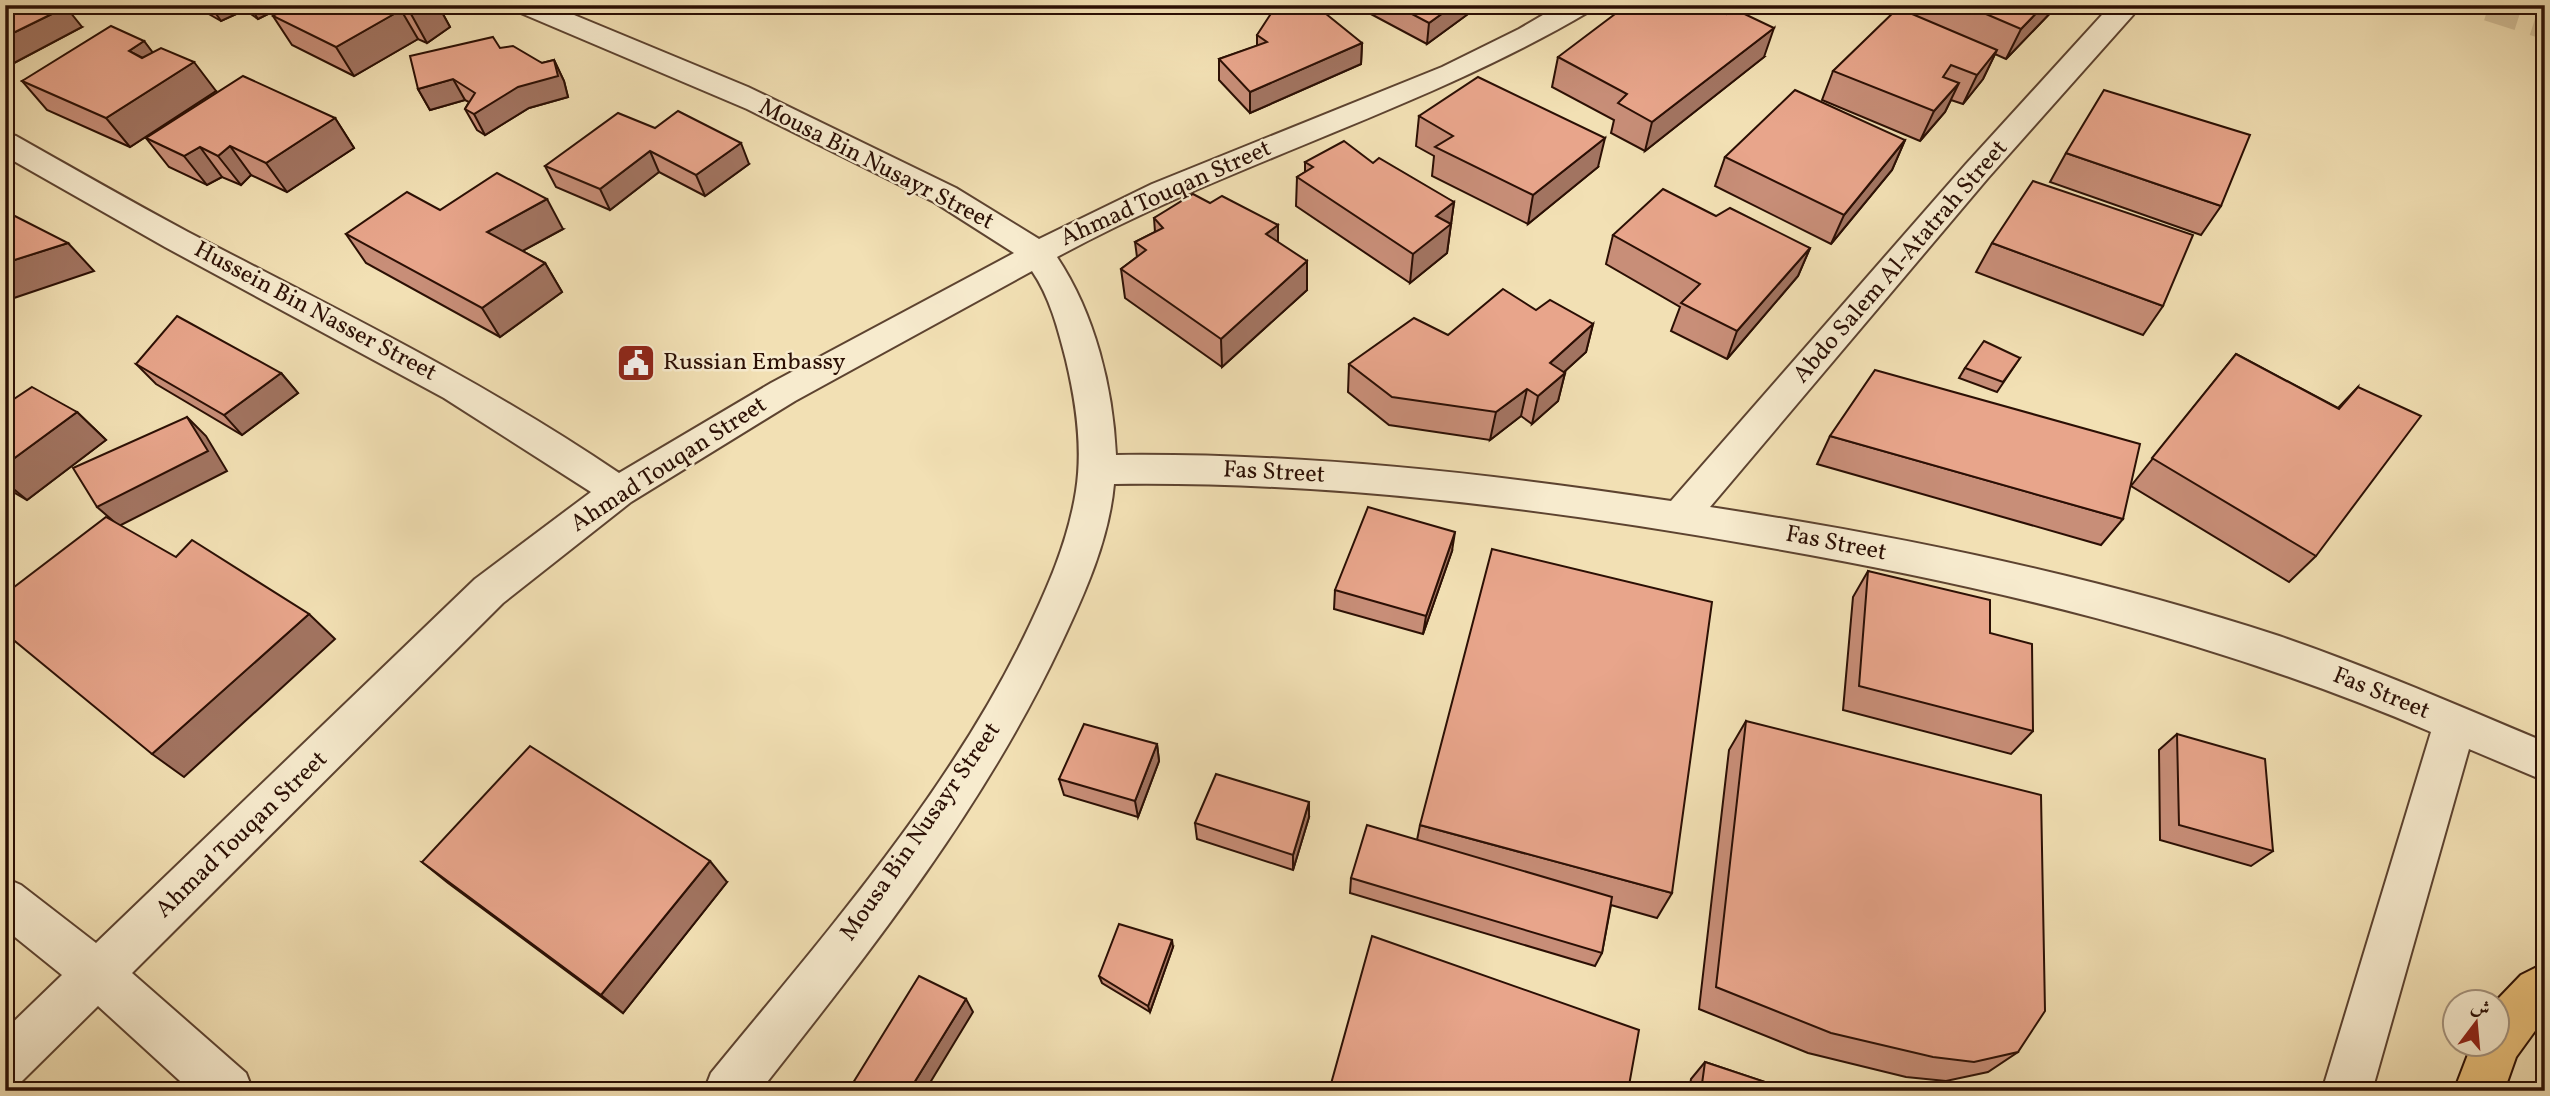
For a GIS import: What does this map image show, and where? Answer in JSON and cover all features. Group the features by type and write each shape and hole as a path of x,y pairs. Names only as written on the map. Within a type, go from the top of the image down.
{"highway":[{"path":"2512,1017 2531,995 2545,986"},
{"path":"2479,1091 2491,1058"}],"street":[{"name":"Mousa Bin Nusayr Street","path":"526,5 720,85 940,192 995,224 1036,253 1055,284 1077,333 1095,426 1097,470 1086,531 1042,645 958,789 893,879 729,1091"},
{"name":"Ahmad Touqan Street","path":"5,1064 489,591 618,492 783,392 1036,253 1163,191 1452,73 1529,35 1580,5"},
{"name":"Abdo Salem Al-Atatrah Street","path":"1680,516 1977,172 2123,9"},
{"name":"Hussein Bin Nasser Street","path":"5,143 173,237 408,359 553,445 618,492"},
{"name":"Fas Street","path":"1097,470 1198,469 1365,479 1477,490 1680,516 1798,536 1961,570 2240,642 2321,669 2545,762"},
{"path":"2347,1091 2432,807 2454,723"},
{"path":"5,900 99,975 228,1091"}],"building":[{"path":"23,5 66,7 5,37 5,8 12,11"},
{"path":"282,5 423,5 411,14 401,10 336,47 273,16 287,8"},
{"path":"1292,5 1315,5 1362,43 1250,92 1219,59 1267,42 1257,35 1272,12"},
{"path":"1395,5 1454,5 1429,23"},
{"path":"1627,5 1704,5 1726,14 1732,8 1774,28 1652,122 1618,103 1627,94 1558,57"},
{"path":"1965,5 2044,5 2021,29"},
{"path":"1898,8 1997,50 1977,75 1951,65 1943,77 1959,83 1934,111 1833,71"},
{"path":"111,26 144,41 129,51 142,58 161,48 194,62 106,118 22,81"},
{"path":"493,37 500,48 513,46 542,63 554,60 558,76 518,87 474,114 465,109 475,93 453,79 418,89 410,56"},
{"path":"243,76 335,118 266,163 230,146 218,156 200,147 184,156 146,138"},
{"path":"1478,77 1605,138 1533,195 1435,147 1453,136 1419,116"},
{"path":"1795,90 1905,140 1844,215 1725,157"},
{"path":"2104,90 2250,135 2221,206 2066,153"},
{"path":"678,111 741,143 696,175 650,151 600,189 545,166 618,113 655,128"},
{"path":"1344,141 1373,163 1379,158 1454,202 1436,216 1451,224 1413,254 1297,177 1313,167 1305,162"},
{"path":"497,173 547,199 487,232 545,263 482,308 346,234 407,192 440,210"},
{"path":"2033,181 2193,235 2163,306 1992,243"},
{"path":"1663,189 1716,216 1730,208 1810,248 1737,331 1681,303 1700,284 1613,235"},
{"path":"1193,194 1210,203 1222,196 1278,225 1266,234 1307,261 1221,339 1121,269 1146,250 1135,242 1163,228 1154,218"},
{"path":"5,211 68,243 5,263"},
{"path":"1503,289 1536,310 1550,300 1593,324 1550,363 1565,373 1538,396 1527,389 1496,412 1392,397 1349,364 1414,318 1448,335"},
{"path":"177,316 281,373 224,415 136,364"},
{"path":"1984,341 2020,358 2003,382 1965,368"},
{"path":"2236,354 2339,409 2358,387 2421,416 2316,556 2152,458"},
{"path":"1875,370 2140,444 2123,519 1830,436"},
{"path":"32,387 77,412 5,465 5,405"},
{"path":"187,417 208,451 97,507 73,468"},
{"path":"1368,507 1455,532 1426,616 1335,590"},
{"path":"106,517 176,557 192,540 309,614 152,754 5,633 5,594"},
{"path":"1492,549 1712,602 1672,893 1420,825"},
{"path":"1868,571 1990,600 1990,633 2032,644 2033,731 1859,686"},
{"path":"1746,721 2041,795 2045,1011 2018,1052 1974,1062 1933,1057 1831,1033 1716,987"},
{"path":"1084,724 1157,744 1135,801 1059,779"},
{"path":"2177,734 2265,759 2273,851 2179,825"},
{"path":"530,746 710,861 601,995 422,862"},
{"path":"1216,774 1309,802 1293,855 1195,823"},
{"path":"1367,825 1612,897 1602,953 1351,878"},
{"path":"1119,924 1172,940 1148,1006 1099,976"},
{"path":"1372,936 1639,1030 1628,1091 1329,1091"},
{"path":"919,976 966,999 909,1091 848,1091"},
{"path":"1705,1062 1792,1091 1701,1091"}],"tunnel":[{"path":"2489,5 2545,23"}],"place":[{"name":"Russian Embassy","path":"636,363"}]}
